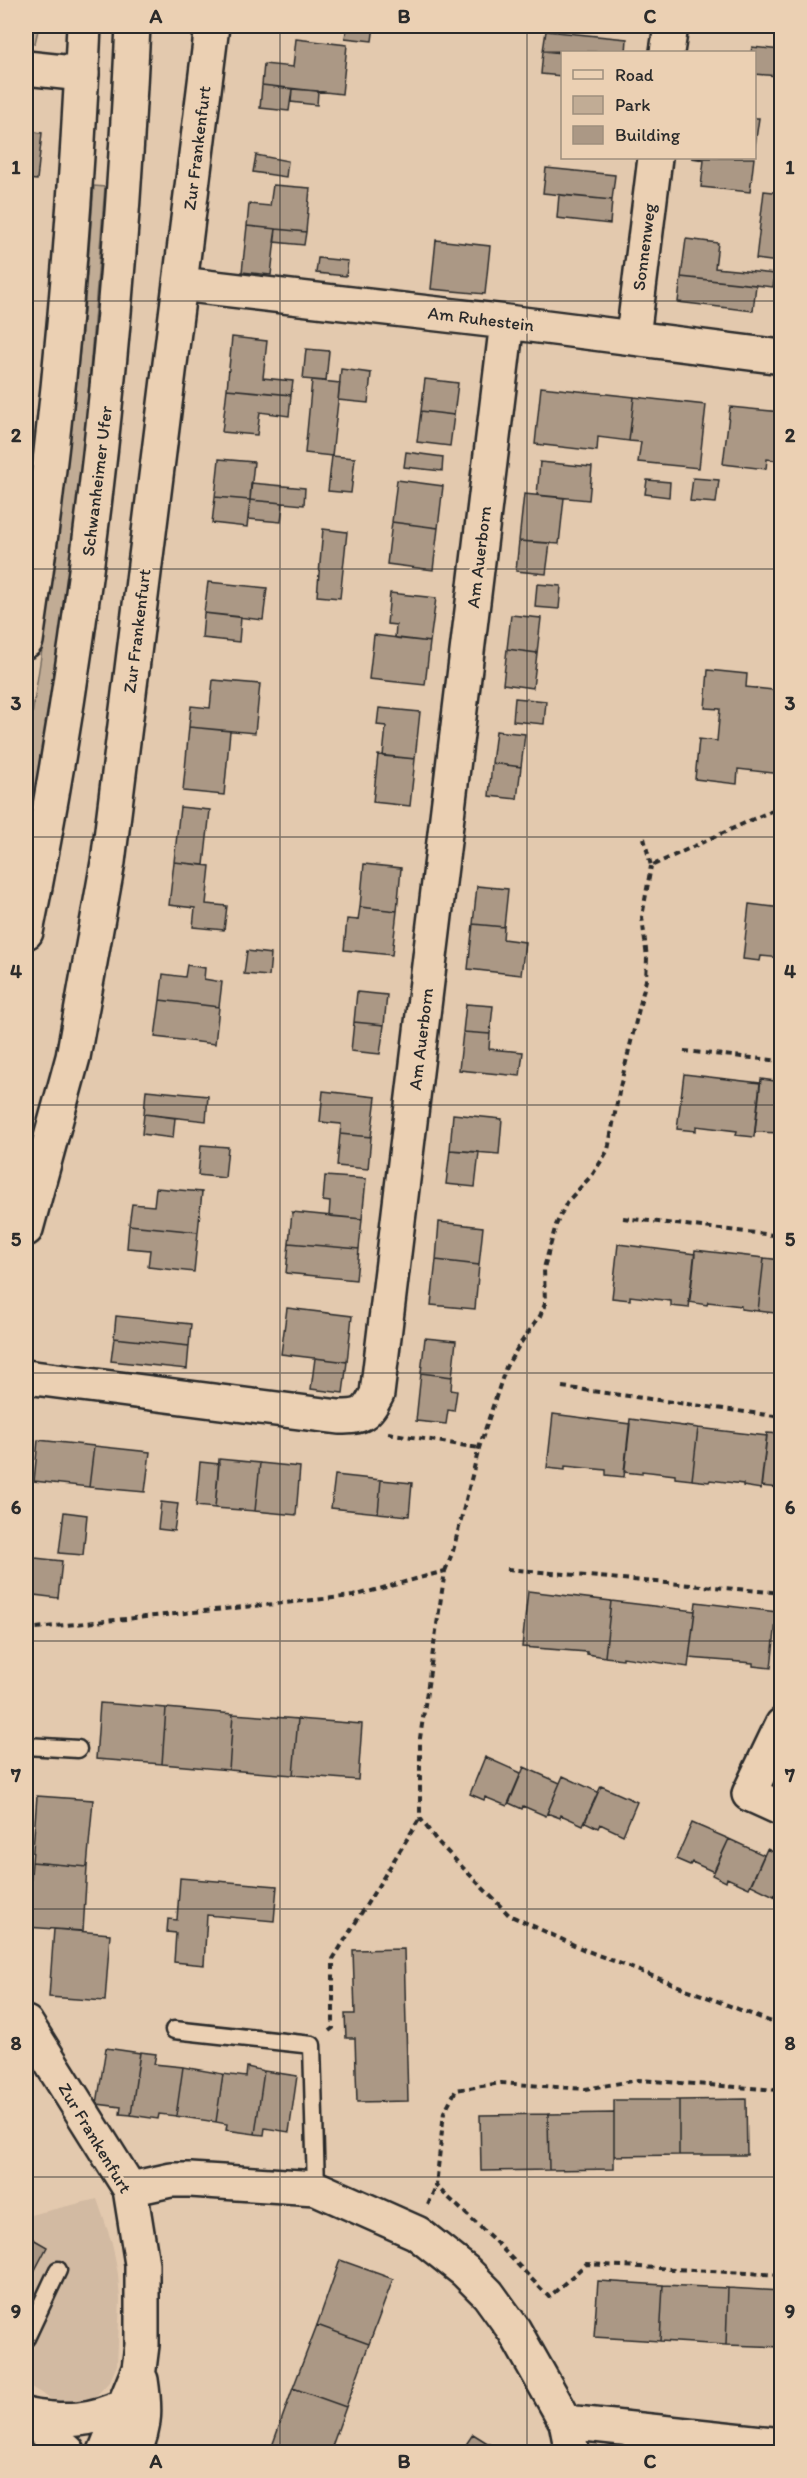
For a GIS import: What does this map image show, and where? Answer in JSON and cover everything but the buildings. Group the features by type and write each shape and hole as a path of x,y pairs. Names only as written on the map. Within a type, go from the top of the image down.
{"street":[{"path":"26,640 58,387 84,26"},
{"name":"Schwanheimer Ufer","path":"26,932 75,651 98,479 120,249 133,26"},
{"name":"Zur Frankenfurt","path":"26,1229 73,1057 108,862 212,26"},
{"path":"668,51 671,26"},
{"path":"26,68 82,74"},
{"name":"Sonnenweg","path":"633,337 655,159"},
{"name":"Am Ruhestein","path":"180,284 633,337 782,357"},
{"name":"Am Auerborn","path":"361,1415 370,1408 377,1394 507,322"},
{"path":"26,1377 339,1417 361,1415"},
{"path":"782,1725 748,1794 782,1809"},
{"name":"Zur Frankenfurt","path":"26,2023 130,2189 142,2264 142,2345 139,2369 105,2452"},
{"path":"130,2189 180,2180 316,2188 417,2233 465,2271 488,2294 514,2330 569,2437 782,2445"},
{"name":"Zur Frankenfurt","path":"137,2449 145,2408 139,2369"},
{"path":"27,2416 55,2420 92,2419 125,2405"},
{"path":"27,2416 68,2452"}],"lane":[{"path":"26,1746 78,1749"},
{"path":"174,2030 312,2045 316,2188"},
{"path":"26,2338 58,2270"}],"path":[{"path":"651,866 782,806"},
{"path":"312,2045 333,2028 333,1959 420,1818 420,1738 445,1571 453,1551 479,1448 506,1367 540,1316 545,1304 544,1268 558,1219 567,1202 597,1169 608,1150 645,980 647,958 642,917 651,866 644,838"},
{"path":"775,886 782,887"},
{"path":"684,1051 782,1061"},
{"path":"624,1218 782,1236"},
{"path":"562,1387 782,1417"},
{"path":"361,1415 382,1433 479,1448"},
{"path":"507,1569 782,1593"},
{"path":"26,1629 353,1596 445,1571"},
{"path":"420,1818 437,1841 509,1915 585,1950 780,2026 778,2090 781,2275 586,2264 549,2297 492,2238 436,2186 444,2112 456,2090 501,2083 585,2089 638,2080 778,2090"}],"shaded area":[{"path":"97,2199 112,2243 118,2274 120,2300 117,2365 110,2381 96,2396 77,2403 61,2403 26,2384 26,2216"}],"green space":[{"path":"26,26 39,26 35,43 26,47"},
{"path":"94,186 105,187 82,468 53,686 26,841 26,755 70,443"}]}
